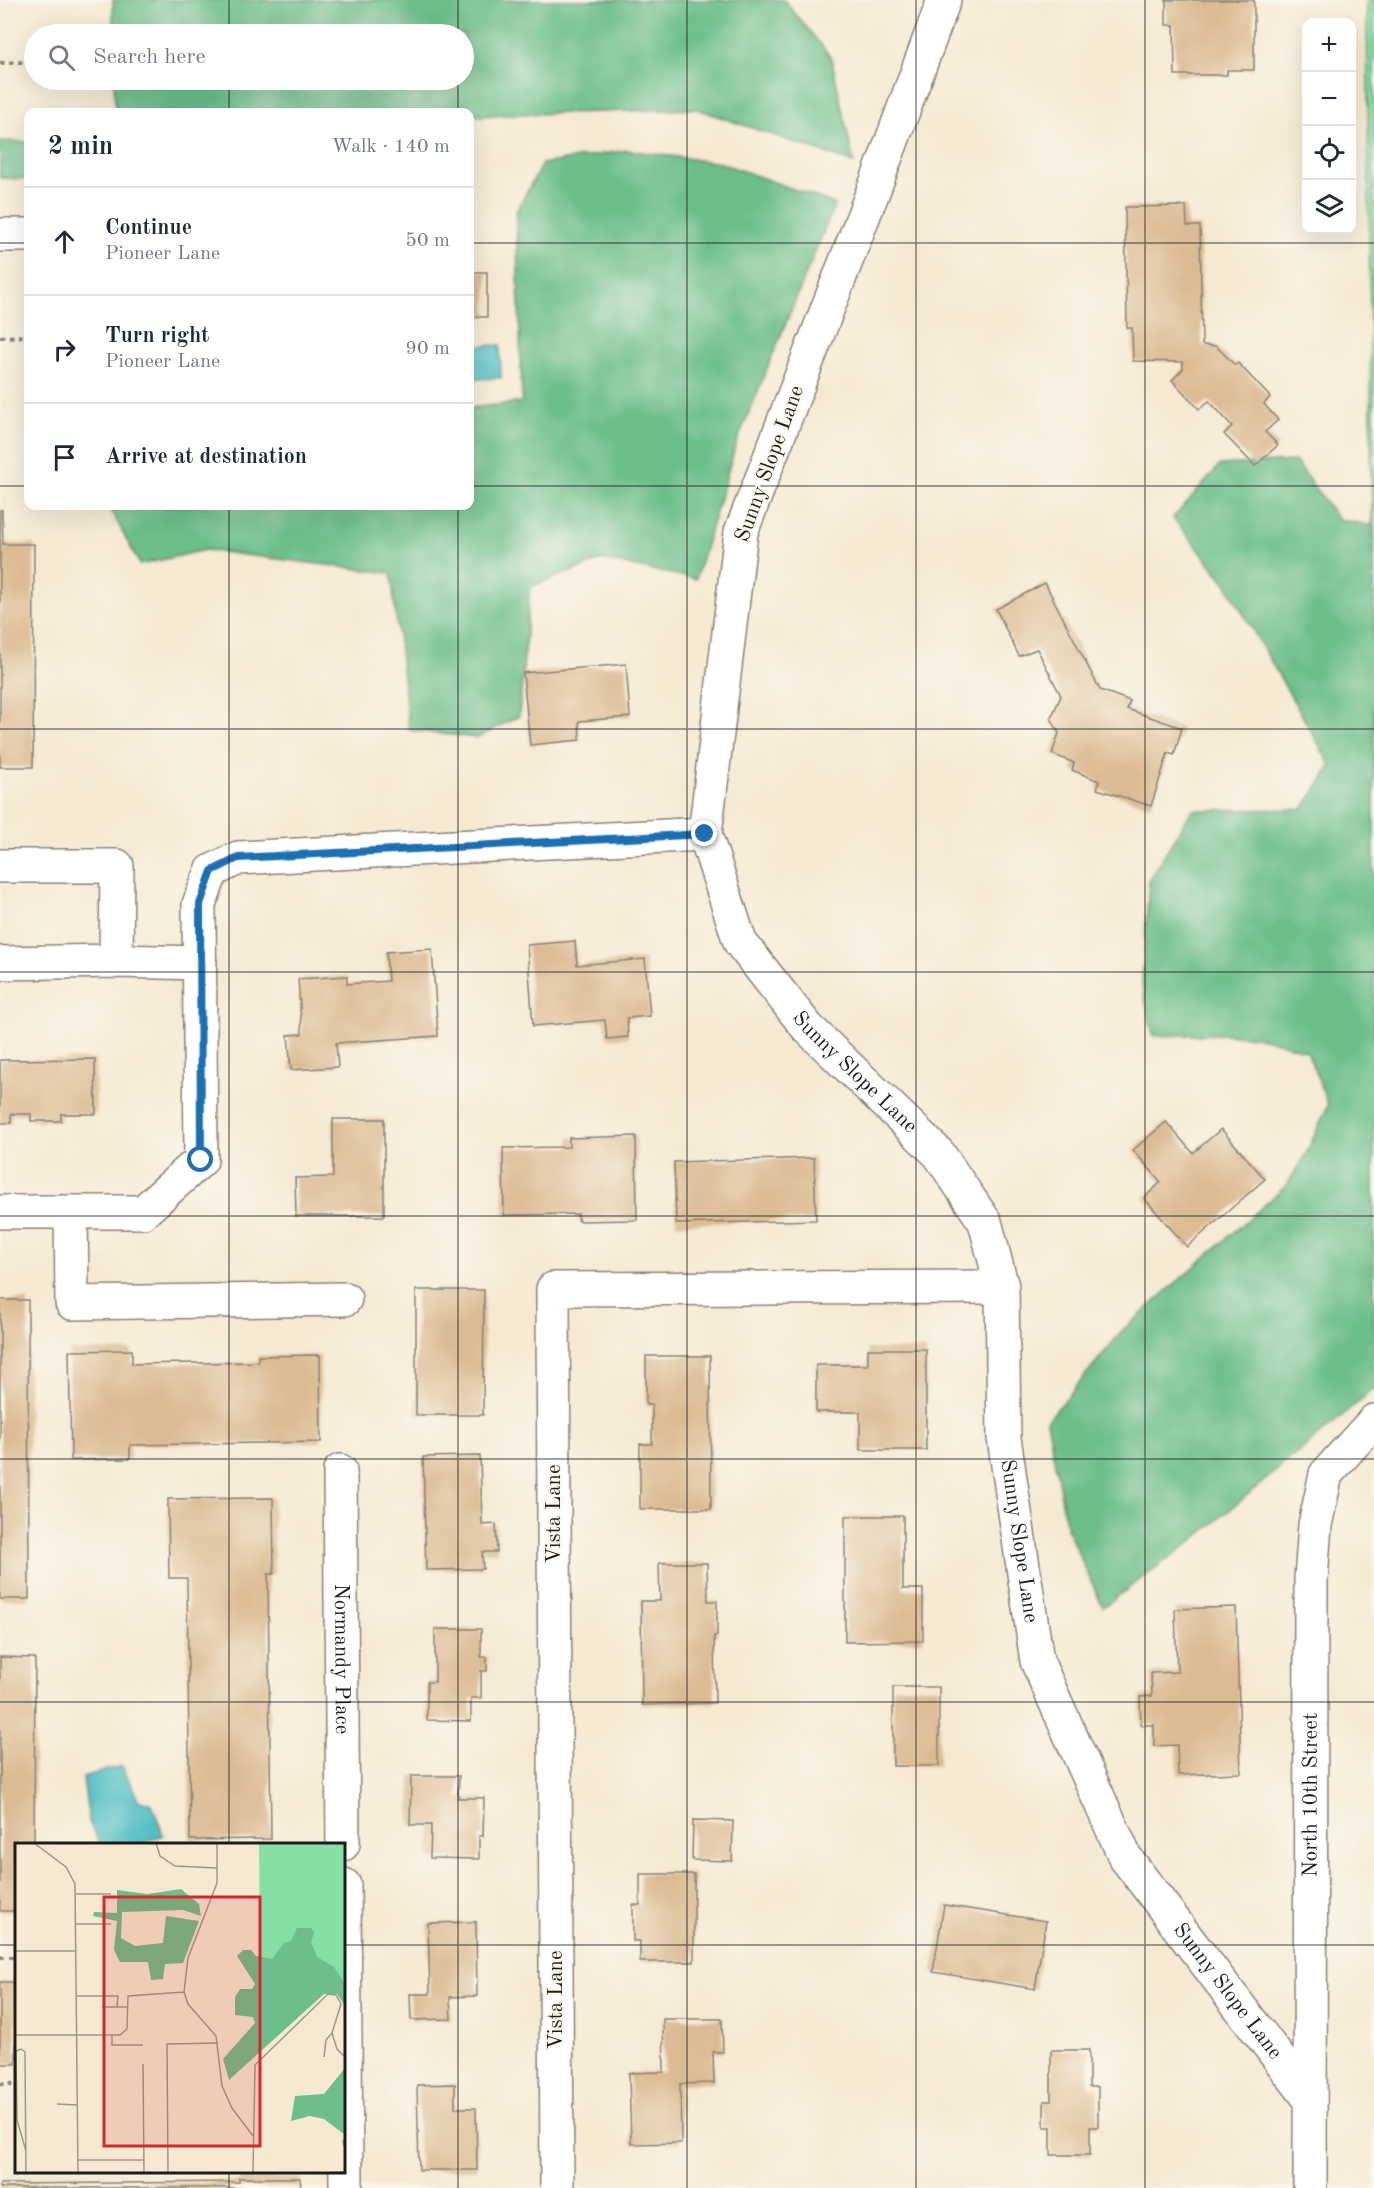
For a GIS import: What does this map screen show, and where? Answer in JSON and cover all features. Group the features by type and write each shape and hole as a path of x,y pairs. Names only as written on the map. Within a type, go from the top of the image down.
{"street":[{"name":"Sunny Slope Lane","path":"944,0 877,182 741,532 705,834 740,942 807,1027 939,1154 985,1222 1002,1287 1004,1438 1037,1661 1125,1857 1310,2099"},
{"path":"0,235 24,235"},
{"path":"0,1212 143,1212 201,1160 200,904 212,871 238,858 705,834"},
{"path":"0,866 117,866 116,962"},
{"path":"0,963 200,963"},
{"path":"71,1212 72,1303 345,1299"},
{"name":"Vista Lane","path":"557,2188 553,1289 1002,1287"},
{"name":"North 10th Street","path":"1310,2188 1311,1580 1315,1525 1326,1474 1374,1421"},
{"name":"Normandy Place","path":"340,1471 343,1843"},
{"path":"345,2036 346,2188"}],"path":[{"path":"0,63 24,63"},
{"path":"0,337 24,336"}],"green space":[{"path":"113,0 784,0 831,57 854,163 697,109 474,116 474,108 115,108 114,90 474,90 474,24 113,24"},
{"path":"1367,0 1374,0 1374,744"},
{"path":"0,141 24,142 24,179 0,178"},
{"path":"627,150 721,163 835,204 736,444 696,579 602,560 530,587 519,716 477,738 409,730 391,573 205,550 140,565 111,510 474,510 474,408 522,402 516,212 542,164"},
{"path":"1295,461 1338,519 1374,526 1374,1389 1196,1538 1103,1607 1067,1529 1047,1421 1124,1329 1287,1185 1306,1154 1328,1105 1307,1051 1264,1038 1226,1034 1153,1036 1142,985 1149,880 1192,810 1303,809 1331,766 1225,582 1173,518 1220,465"}],"water":[{"path":"500,345 501,378 474,379 474,346"},
{"path":"122,1766 139,1801 152,1804 163,1835 143,1843 100,1843 89,1822 83,1777"}],"building":[{"path":"1166,0 1254,0 1254,70 1227,70 1227,75 1175,75 1174,25 1166,25"},
{"path":"1186,206 1187,226 1200,226 1202,345 1216,346 1235,365 1238,363 1270,397 1264,404 1278,420 1265,432 1278,445 1255,466 1224,434 1232,426 1209,401 1199,409 1172,380 1183,369 1183,362 1133,361 1132,328 1127,328 1125,207"},
{"path":"474,272 487,272 487,317 474,317"},
{"path":"0,510 2,510 3,544 34,544 33,767 0,767"},
{"path":"1045,583 1100,690 1130,701 1127,709 1182,728 1174,755 1168,753 1151,806 1097,789 1099,781 1072,770 1074,763 1052,754 1059,733 1051,718 1061,696 1037,649 1019,656 996,609"},
{"path":"626,664 630,717 579,721 580,740 530,745 523,673"},
{"path":"575,941 577,965 645,959 650,1016 627,1018 628,1037 607,1039 605,1020 533,1026 527,945"},
{"path":"432,949 438,1036 336,1043 338,1067 291,1070 288,1035 302,1034 298,979 347,976 347,984 388,981 386,952"},
{"path":"95,1059 96,1114 61,1114 61,1121 31,1121 31,1114 11,1114 11,1123 0,1123 0,1060"},
{"path":"333,1119 384,1119 384,1216 296,1216 295,1178 333,1177"},
{"path":"1166,1122 1193,1153 1221,1129 1265,1179 1187,1247 1144,1198 1161,1182 1133,1150"},
{"path":"636,1136 637,1220 578,1221 578,1214 504,1215 503,1148 569,1147 569,1138"},
{"path":"814,1158 816,1220 676,1224 674,1162"},
{"path":"416,1290 484,1290 483,1415 416,1415"},
{"path":"0,1300 28,1300 29,1599 0,1599"},
{"path":"868,1349 926,1349 926,1450 860,1450 860,1412 816,1412 816,1365 868,1365"},
{"path":"132,1350 132,1364 258,1362 258,1356 320,1355 321,1442 130,1445 130,1459 71,1460 69,1351"},
{"path":"646,1356 710,1356 711,1509 640,1509 640,1444 652,1444 652,1405 646,1405"},
{"path":"480,1456 482,1525 496,1524 497,1552 482,1552 483,1569 426,1570 423,1457"},
{"path":"273,1498 274,1574 268,1574 271,1839 190,1840 187,1578 169,1578 168,1499"},
{"path":"845,1516 903,1516 903,1589 923,1589 923,1641 845,1642"},
{"path":"659,1563 707,1563 708,1601 717,1601 717,1636 714,1636 715,1703 642,1705 641,1601 660,1601"},
{"path":"1236,1607 1241,1773 1178,1775 1177,1745 1154,1746 1154,1725 1141,1725 1140,1697 1152,1696 1151,1673 1177,1672 1175,1609"},
{"path":"435,1629 481,1629 481,1657 487,1657 487,1671 481,1671 481,1698 471,1698 471,1721 427,1720 427,1682 435,1682"},
{"path":"0,1657 35,1658 34,1843 15,1843 15,1911 0,1911"},
{"path":"893,1687 939,1687 939,1766 893,1766"},
{"path":"411,1776 459,1776 458,1798 484,1798 483,1836 479,1836 479,1859 430,1858 431,1825 410,1825"},
{"path":"693,1820 733,1821 732,1861 692,1860"},
{"path":"640,1874 694,1874 694,1962 640,1962 640,1941 633,1941 633,1905 640,1905"},
{"path":"944,1905 1046,1921 1035,1989 933,1972"},
{"path":"476,1922 477,1996 450,1997 451,2019 411,2020 410,1994 430,1994 428,1923"},
{"path":"0,1982 15,1982 15,2064 0,2064"},
{"path":"663,2019 722,2019 723,2052 713,2052 714,2083 680,2084 681,2143 631,2144 629,2073 664,2072"},
{"path":"1051,2050 1089,2050 1089,2087 1098,2087 1098,2127 1090,2127 1090,2155 1051,2155 1051,2127 1044,2127 1044,2101 1051,2101"},
{"path":"455,2084 455,2108 476,2108 477,2170 419,2170 417,2085"},
{"path":"239,2178 300,2178 301,2188 0,2188 0,2184 239,2182"}],"route":[{"path":"201,1160 200,904 212,871 238,858 705,834"}]}
